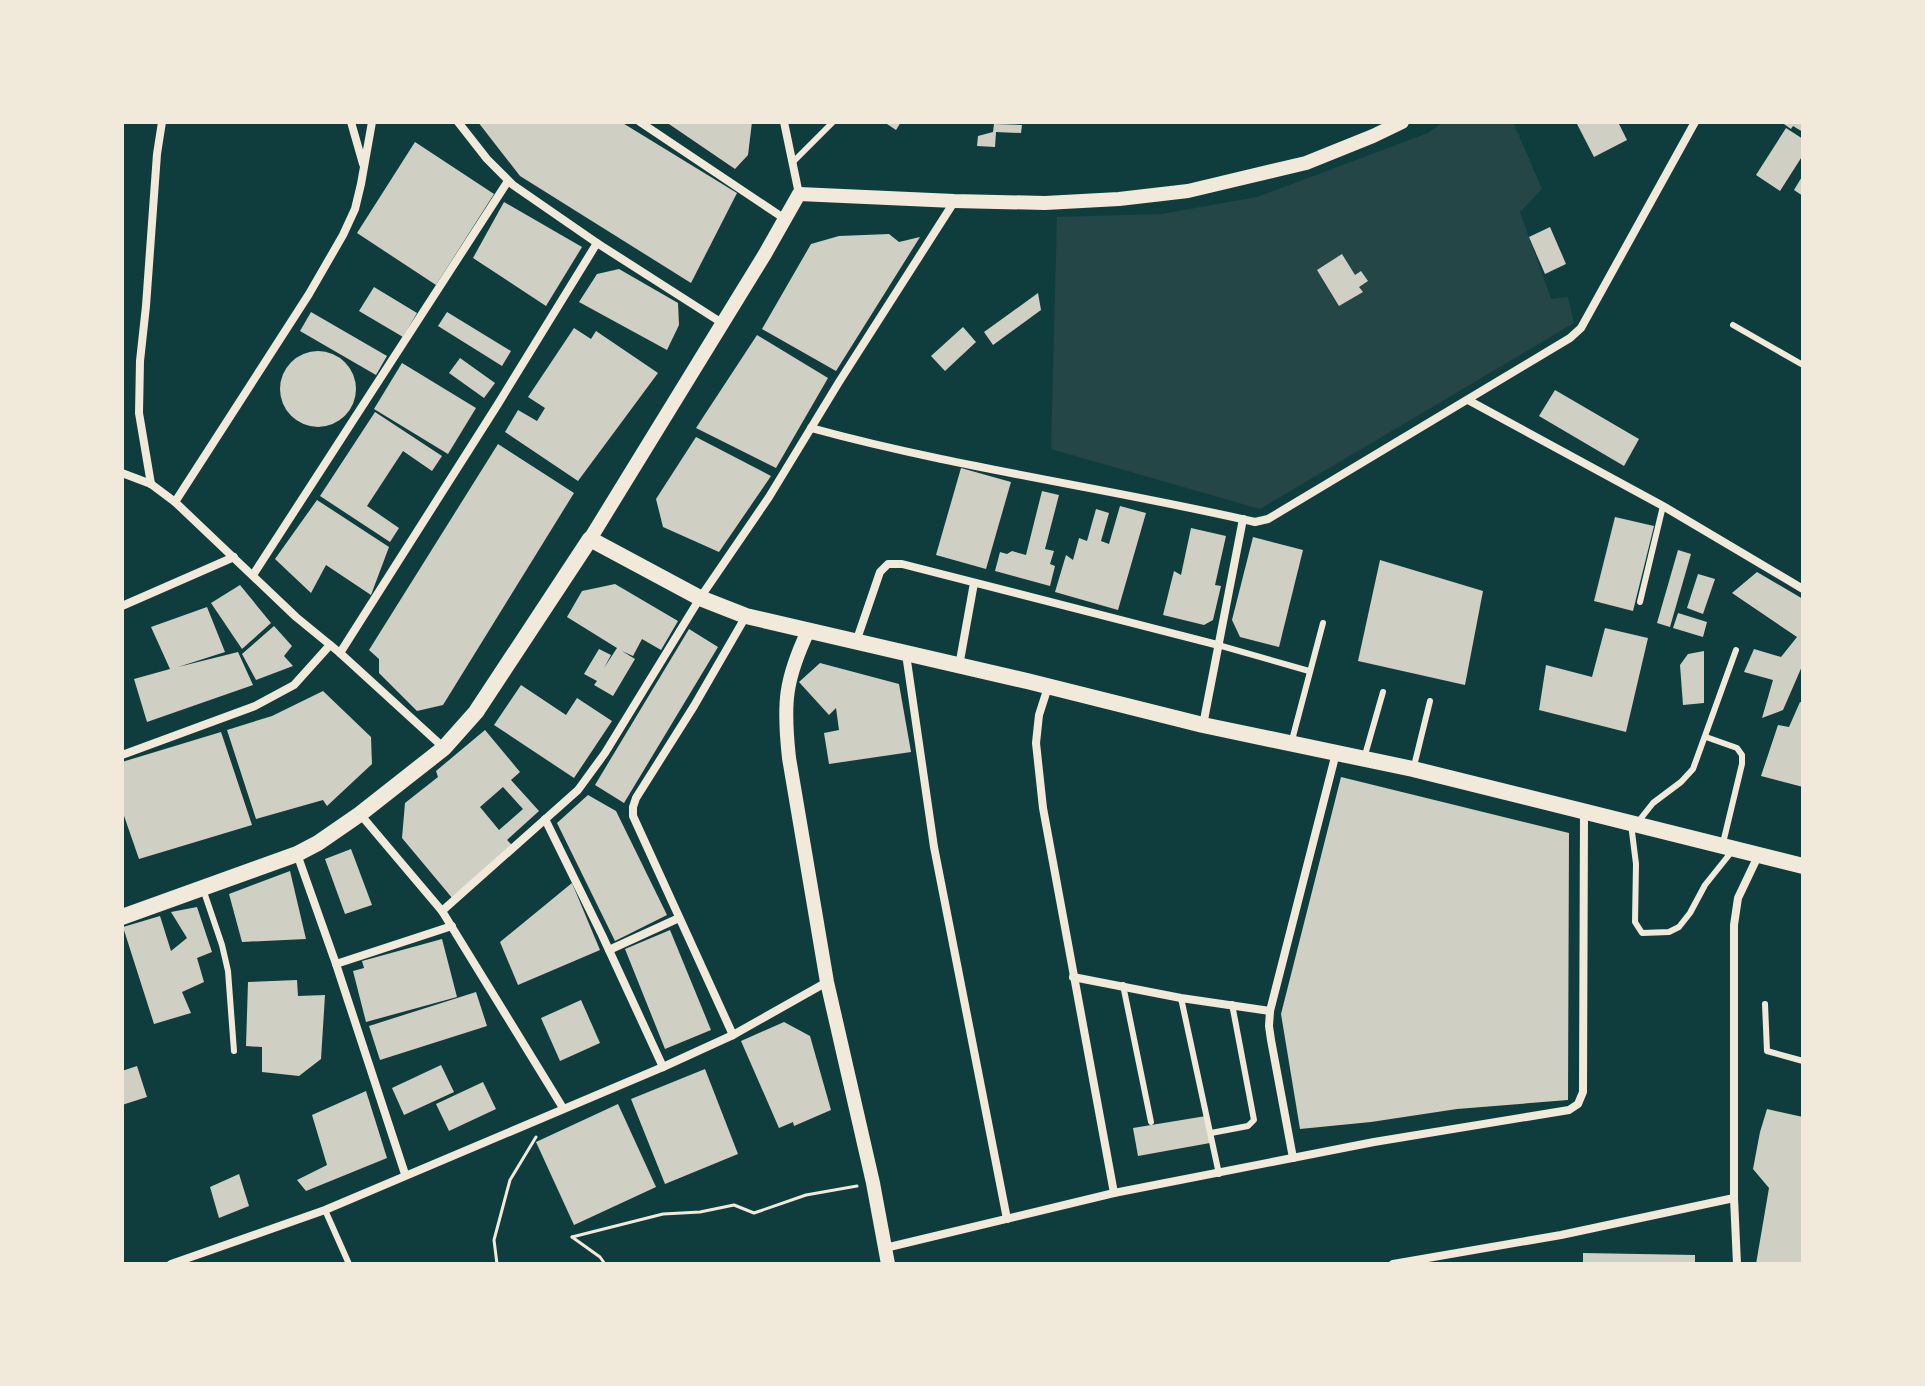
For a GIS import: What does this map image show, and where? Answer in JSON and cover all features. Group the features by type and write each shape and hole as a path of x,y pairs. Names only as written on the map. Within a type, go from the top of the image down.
{"main road":[{"path":"122,917 297,854 318,843 444,748 476,712 590,539 700,598 746,616 1203,725 1413,769 1802,865"}],"street":[{"path":"151,484 139,413 140,361 162,122"},
{"path":"351,122 364,168"},
{"path":"175,502 309,294 343,235 355,209 372,122"},
{"path":"458,122 508,181 597,243 722,323"},
{"path":"640,122 785,219"},
{"path":"590,539 799,194 784,122"},
{"path":"799,194 1045,203 1188,191 1306,163 1402,122"},
{"path":"811,428 1007,473 1255,522 1268,519 1570,338 1581,328 1695,122"},
{"path":"253,575 508,181"},
{"path":"442,911 578,790 605,753 700,598 769,497 954,201"},
{"path":"340,653 597,243"},
{"path":"1468,400 1663,506 1803,589"},
{"path":"122,473 151,484 175,502 296,617 444,748"},
{"path":"1203,725 1243,519"},
{"path":"122,606 234,557"},
{"path":"856,642 880,572 888,564 902,564 1218,645"},
{"path":"959,666 974,583"},
{"path":"733,1035 633,816 633,807 746,616"},
{"path":"808,631 794,660 786,690 785,723 789,758 827,982 873,1183 888,1264"},
{"path":"122,755 255,706 294,685 330,645"},
{"path":"906,654 934,847 1007,1219"},
{"path":"1048,687 1039,715 1036,743 1043,808 1114,1193"},
{"path":"1293,1158 1271,1040 1270,1011 1336,753"},
{"path":"885,1248 1114,1193 1374,1142 1569,1110 1578,1104 1583,1092 1584,813"},
{"path":"360,814 442,911 563,1108"},
{"path":"545,819 663,1067"},
{"path":"297,854 405,1174"},
{"path":"1737,1264 1734,1198 1734,925 1738,898 1758,856"},
{"path":"609,950 679,918"},
{"path":"336,964 452,926"},
{"path":"1073,977 1270,1011"},
{"path":"171,1264 325,1210 663,1067 733,1035 827,982"},
{"path":"1393,1264 1561,1235 1734,1198"}],"lane":[{"path":"793,162 833,122"},
{"path":"1733,325 1803,365"},
{"path":"1640,602 1663,506"},
{"path":"1291,744 1323,623"},
{"path":"1218,645 1309,671"},
{"path":"1706,737 1737,748 1742,755 1728,848 1679,927 1669,932 1642,933 1635,922 1633,824 1693,769 1736,650"},
{"path":"1364,759 1383,692"},
{"path":"1413,769 1430,701"},
{"path":"203,889 228,971 234,1051"},
{"path":"1123,985 1151,1122"},
{"path":"1181,998 1219,1174"},
{"path":"1211,1133 1248,1126 1254,1120 1232,1004"},
{"path":"1765,1004 1767,1051 1803,1061"},
{"path":"325,1210 349,1264"}],"path":[{"path":"497,1264 494,1240 510,1180 531,1142 542,1131"},
{"path":"605,1264 572,1237 663,1214 700,1212 734,1205 754,1213 806,1195 873,1183"}],"shaded area":[{"path":"1443,122 1513,122 1542,189 1520,212 1551,299 1568,297 1574,323 1260,509 1051,449 1057,217 1162,214 1257,197 1428,133"}],"building":[{"path":"478,122 621,122 737,193 691,283 520,176"},
{"path":"666,122 752,122 748,155 735,169"},
{"path":"884,122 901,122 896,130"},
{"path":"1576,122 1618,122 1627,140 1594,157"},
{"path":"1781,122 1803,122 1803,132 1793,126 1791,129"},
{"path":"994,124 1022,125 1021,133 996,132 995,147 977,146 978,136 993,132"},
{"path":"1786,128 1803,139 1803,155 1780,191 1756,175"},
{"path":"415,142 494,194 436,285 357,233"},
{"path":"1803,175 1803,196 1794,190"},
{"path":"504,202 582,247 546,306 473,258"},
{"path":"1550,227 1566,264 1545,274 1529,237"},
{"path":"889,234 899,242 920,237 836,371 762,329 811,244 839,236"},
{"path":"1342,254 1355,275 1361,271 1368,281 1359,287 1363,292 1339,306 1317,270"},
{"path":"619,269 678,303 679,325 667,350 579,302 597,274"},
{"path":"374,287 417,313 403,337 359,311"},
{"path":"1038,293 1041,310 993,345 984,332"},
{"path":"311,312 387,356 376,375 300,331"},
{"path":"447,312 511,351 502,366 438,326"},
{"path":"963,327 976,342 945,371 931,356"},
{"path":"574,328 591,339 596,331 658,373 578,481 505,432 518,410 537,421 545,408 528,397"},
{"path":"757,335 828,378 776,468 696,428"},
{"path":"318,351 333,354 345,362 353,374 356,389 353,404 345,416 333,424 318,427 303,424 291,416 283,404 280,389 283,374 291,362 303,354"},
{"path":"460,358 495,383 484,398 449,373"},
{"path":"402,363 476,408 448,454 374,409"},
{"path":"1555,390 1639,439 1624,466 1539,416"},
{"path":"375,412 442,456 432,471 403,451 367,506 399,528 390,542 320,496"},
{"path":"696,437 771,476 719,552 663,527 656,499"},
{"path":"498,444 574,493 443,705 417,711 379,673 379,659 369,650"},
{"path":"961,468 1011,482 986,569 936,555"},
{"path":"1042,491 1059,495 1045,549 1054,551 1050,564 1055,566 1050,586 995,571 1000,552 1026,555"},
{"path":"317,500 389,547 371,595 326,565 311,593 275,559"},
{"path":"1120,506 1146,513 1118,610 1055,592 1066,555 1073,560 1079,538 1087,541 1096,509 1109,513 1101,541 1109,544"},
{"path":"1615,517 1654,526 1633,611 1594,601"},
{"path":"1191,528 1226,536 1215,585 1221,586 1213,620 1204,625 1163,615 1174,571 1181,575"},
{"path":"1253,537 1303,550 1279,647 1240,637 1232,620"},
{"path":"1678,550 1691,554 1670,627 1657,623"},
{"path":"1380,560 1483,591 1465,685 1358,661"},
{"path":"1757,572 1803,599 1803,664 1783,710 1762,718 1773,680 1744,672 1754,649 1781,657 1797,637 1732,593"},
{"path":"1698,574 1715,579 1703,614 1687,608"},
{"path":"615,584 678,621 661,650 642,639 633,656 622,651 635,659 613,696 594,685 597,681 584,674 599,649 611,655 604,668 617,648 567,617 582,591"},
{"path":"240,585 271,623 242,649 211,603"},
{"path":"207,607 225,652 178,667 238,652 253,685 147,722 134,679 170,669 151,627"},
{"path":"1678,613 1707,622 1703,637 1673,628"},
{"path":"274,626 292,646 284,656 293,666 256,680 242,654"},
{"path":"1605,628 1648,638 1626,732 1539,710 1546,665 1592,677"},
{"path":"689,629 718,647 624,803 595,785"},
{"path":"1704,651 1704,703 1683,705 1680,665 1688,654"},
{"path":"820,663 899,684 911,752 829,764 824,733 839,730 836,708 829,715 799,682"},
{"path":"521,685 566,715 577,698 612,721 574,778 494,725"},
{"path":"323,691 371,737 372,764 327,806 323,800 256,819 227,730 272,716"},
{"path":"1800,702 1803,703 1803,787 1761,776 1778,725 1789,727"},
{"path":"485,730 520,772 511,780 539,811 507,840 514,847 453,899 402,838 405,803 438,777 436,771","holes":["503,787 523,809 499,830 480,807"]},
{"path":"221,732 252,825 139,859 122,810 122,762"},
{"path":"1341,777 1569,833 1568,1100 1457,1109 1300,1129 1281,1014"},
{"path":"588,795 616,811 667,915 615,941 557,823"},
{"path":"351,849 372,905 345,914 325,859"},
{"path":"290,871 306,939 242,942 229,894"},
{"path":"572,883 600,950 518,985 500,942"},
{"path":"197,907 212,952 197,958 204,982 182,992 191,1013 154,1024 123,927 160,916 171,951 187,938 171,912"},
{"path":"670,930 711,1030 665,1049 625,949"},
{"path":"442,939 457,997 366,1022 353,971 364,968 362,961"},
{"path":"297,980 298,996 325,995 321,1059 299,1076 262,1072 262,1047 246,1046 248,982"},
{"path":"476,992 487,1026 380,1060 369,1026"},
{"path":"581,1000 600,1043 560,1061 541,1018"},
{"path":"784,1022 810,1036 831,1110 794,1126 793,1122 779,1128 741,1041"},
{"path":"441,1065 454,1092 404,1115 392,1088"},
{"path":"137,1066 147,1097 122,1105 122,1071"},
{"path":"705,1069 738,1154 665,1184 631,1099"},
{"path":"483,1082 496,1109 449,1131 436,1104"},
{"path":"366,1091 387,1158 306,1191 297,1180 327,1165 312,1115"},
{"path":"618,1104 656,1187 574,1225 536,1142"},
{"path":"1767,1109 1803,1117 1803,1264 1756,1264 1769,1188 1753,1169"},
{"path":"1206,1116 1210,1143 1138,1156 1133,1128"},
{"path":"239,1174 249,1206 219,1218 210,1187"},
{"path":"1583,1253 1695,1255 1695,1264 1583,1264"}]}
